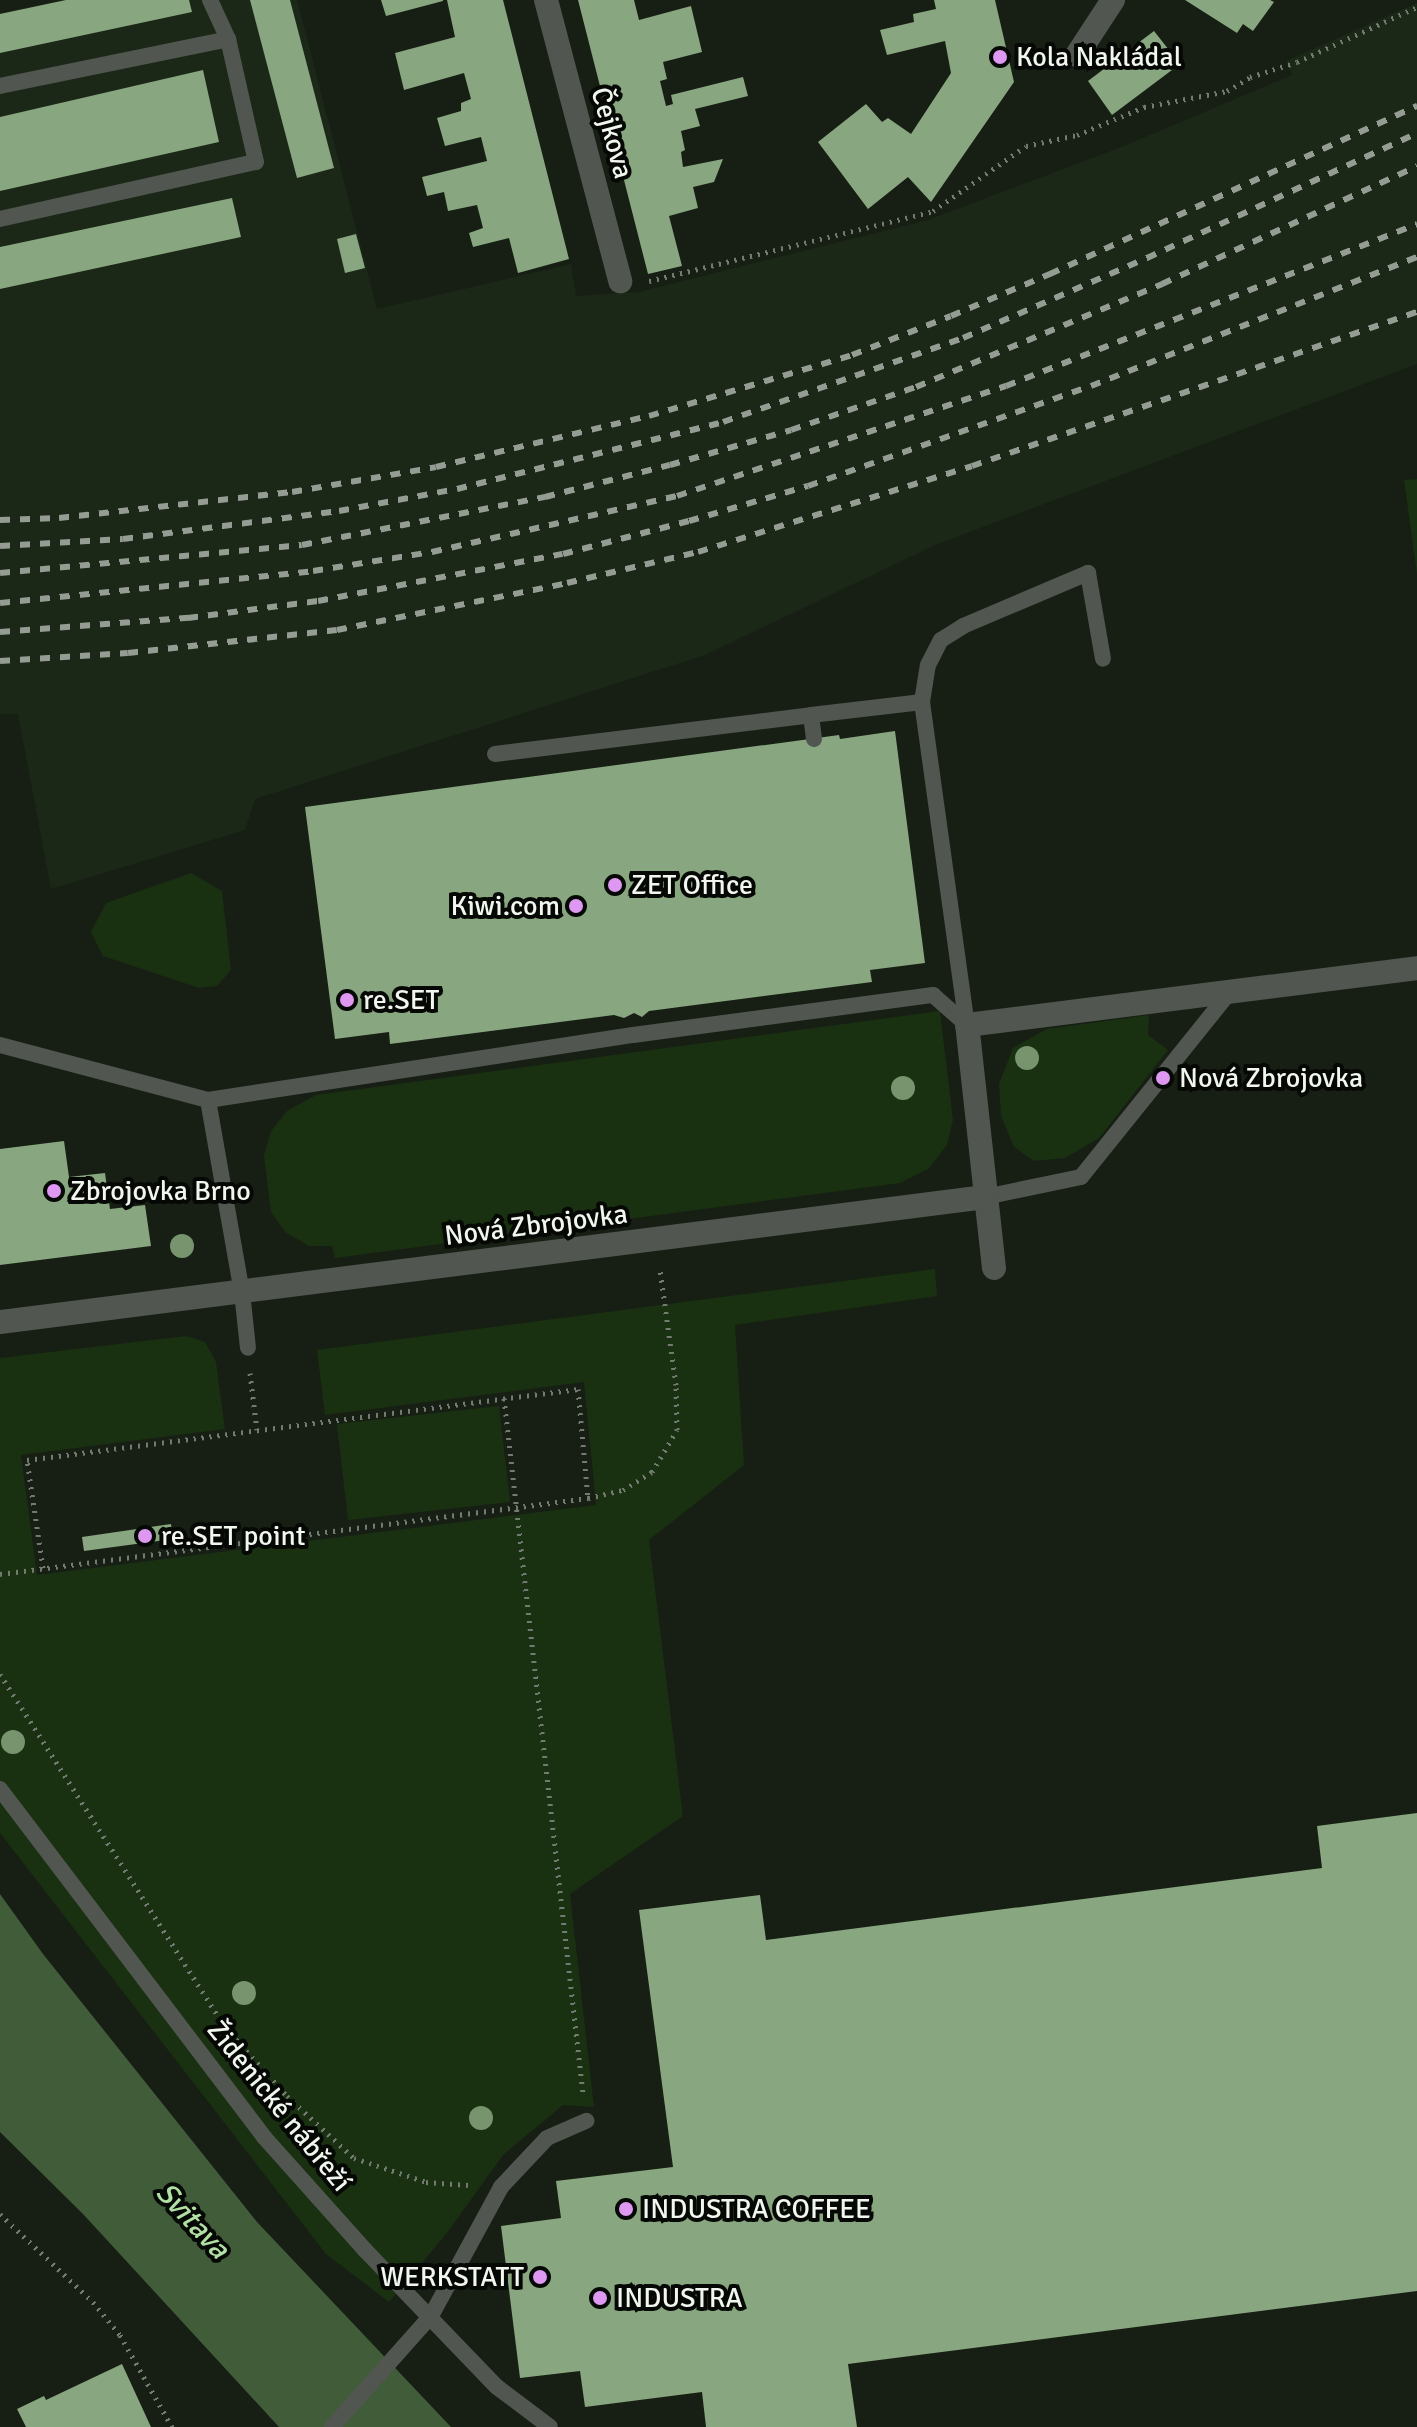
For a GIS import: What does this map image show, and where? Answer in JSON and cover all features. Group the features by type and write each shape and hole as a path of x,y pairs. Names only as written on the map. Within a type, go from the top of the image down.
{"street":[{"name":"Čejkova","path":"546,0 620,281"},
{"path":"1077,55 1113,0"},
{"path":"994,1268 967,1025 1417,968"},
{"name":"Nová Zbrojovka","path":"0,1322 985,1197"}],"lane":[{"path":"0,219 256,162 228,39 210,0"},
{"path":"0,86 228,39"},
{"path":"967,1025 922,702 928,665 941,640 963,626 1088,573 1103,659"},
{"path":"495,754 922,702"},
{"path":"811,715 814,739"},
{"name":"Nová Zbrojovka","path":"985,1197 1081,1177 1230,992"},
{"path":"0,1045 208,1100 618,1037 933,995 967,1025"},
{"path":"208,1100 242,1292 248,1348"},
{"name":"Židenické nábřeží","path":"0,1789 264,2137 365,2250 497,2387 550,2427"},
{"path":"332,2427 431,2316 501,2187 547,2138 586,2121"}],"path":[{"path":"620,281 644,283 933,211 1026,146 1077,135 1144,107 1227,91 1250,77 1297,62 1417,7"},
{"path":"0,1574 588,1498 623,1490 652,1472 677,1430 676,1385 656,1240"},
{"path":"248,1348 257,1431"},
{"path":"43,1568 27,1460 504,1398 578,1389 588,1498"},
{"path":"504,1398 586,2121"},
{"path":"0,1674 225,2027 287,2096 354,2158 426,2182 501,2187"},
{"path":"0,2214 93,2302 120,2335 172,2427"}],"shaded area":[{"path":"62,0 297,0 377,309 571,264 576,296 639,292 928,220 1124,146 1292,75 1286,61 1417,3 1417,364 935,545 705,655 255,799 245,830 51,889 18,714 0,714 0,13"},
{"path":"1417,479 1417,574 1404,480"},
{"path":"191,873 222,891 231,970 217,986 199,988 103,956 91,932 106,903"},
{"path":"940,1011 953,1120 947,1145 928,1169 900,1183 335,1258 332,1246 309,1246 285,1232 271,1212 264,1156 271,1131 287,1111 316,1095"},
{"path":"1149,1015 1148,1035 1168,1050 1099,1138 1065,1158 1034,1161 1014,1147 1001,1116 999,1084 1013,1048 1047,1029"},
{"path":"935,1269 937,1296 735,1325 744,1465 649,1540 683,1816 570,1894 594,2107 563,2105 503,2155 447,2233 389,2302 326,2254 0,1833 0,1358 186,1336 205,1342 216,1362 225,1429 21,1455 37,1575 596,1505 584,1382 325,1415 317,1350"},
{"path":"499,1406 510,1502 348,1520 337,1424"}],"water":[{"name":"Svitava","path":"0,1894 43,1954 257,2222 451,2427 279,2427 83,2214 0,2132"}],"building":[{"path":"66,0 189,0 192,12 0,53 0,14"},
{"path":"250,0 290,0 334,168 297,178"},
{"path":"381,0 443,0 443,1 386,16"},
{"path":"447,0 503,0 569,259 518,273 509,238 473,247 469,233 483,228 477,205 448,211 444,192 427,196 422,177 487,161 481,137 445,146 437,118 461,111 461,103 471,99 464,73 404,90 395,53 455,37"},
{"path":"578,0 634,0 639,20 691,6 702,52 663,62 667,79 660,81 666,106 673,104 671,95 743,77 748,96 695,109 700,126 681,131 685,150 681,152 683,167 723,159 714,182 693,187 698,208 669,216 682,266 648,274"},
{"path":"934,0 995,0 1014,82 931,202 908,177 868,209 818,142 866,104 882,122 888,118 911,134 951,73 945,41 887,55 880,30 914,22 913,14 936,9"},
{"path":"1185,0 1274,2 1253,31 1243,24 1237,33"},
{"path":"1154,31 1180,64 1112,115 1088,81"},
{"path":"203,70 219,142 0,191 0,117"},
{"path":"232,198 241,237 0,289 0,247"},
{"path":"356,234 365,268 345,273 337,239"},
{"name":"ZET Office","path":"895,731 925,963 870,970 872,982 649,1011 642,1017 634,1013 624,1018 614,1015 390,1044 389,1032 335,1039 305,807 839,735 840,739"},
{"name":"Zbrojovka Brno","path":"64,1141 69,1177 105,1173 110,1209 145,1205 151,1246 0,1265 0,1149"},
{"path":"171,1524 173,1539 84,1551 82,1537"},
{"path":"1417,1813 1417,2291 848,2364 857,2427 706,2427 702,2392 585,2407 580,2371 520,2378 501,2226 561,2218 556,2181 673,2167 639,1910 760,1895 766,1940 1322,1868 1317,1826"},
{"path":"122,2364 151,2427 26,2427 17,2409 44,2396 46,2400"}],"railway":[{"path":"0,520 59,518 292,492 436,467 649,416 852,355 951,316 1417,106"},
{"path":"0,546 123,539 339,511 457,489 723,422 963,338 1147,258 1417,133"},
{"path":"0,573 302,545 545,497 670,465 791,430 916,387 1162,284 1417,166"},
{"path":"0,603 313,571 432,552 677,496 1006,386 1417,224"},
{"path":"0,632 188,618 318,601 563,554 689,521 808,486 1091,386 1417,257"},
{"path":"0,661 128,653 337,630 567,583 698,552 972,466 1417,312"}],"place":[{"name":"Kola Nakládal","path":"1000,57"},
{"name":"ZET Office","path":"615,885"},
{"name":"Kiwi.com","path":"576,906"},
{"name":"re.SET","path":"347,1000"},
{"name":"Nová Zbrojovka","path":"1163,1078"},
{"name":"Zbrojovka Brno","path":"54,1191"},
{"name":"re.SET point","path":"145,1536"},
{"name":"INDUSTRA COFFEE","path":"626,2209"},
{"name":"WERKSTATT","path":"540,2277"},
{"name":"INDUSTRA","path":"600,2298"}]}
